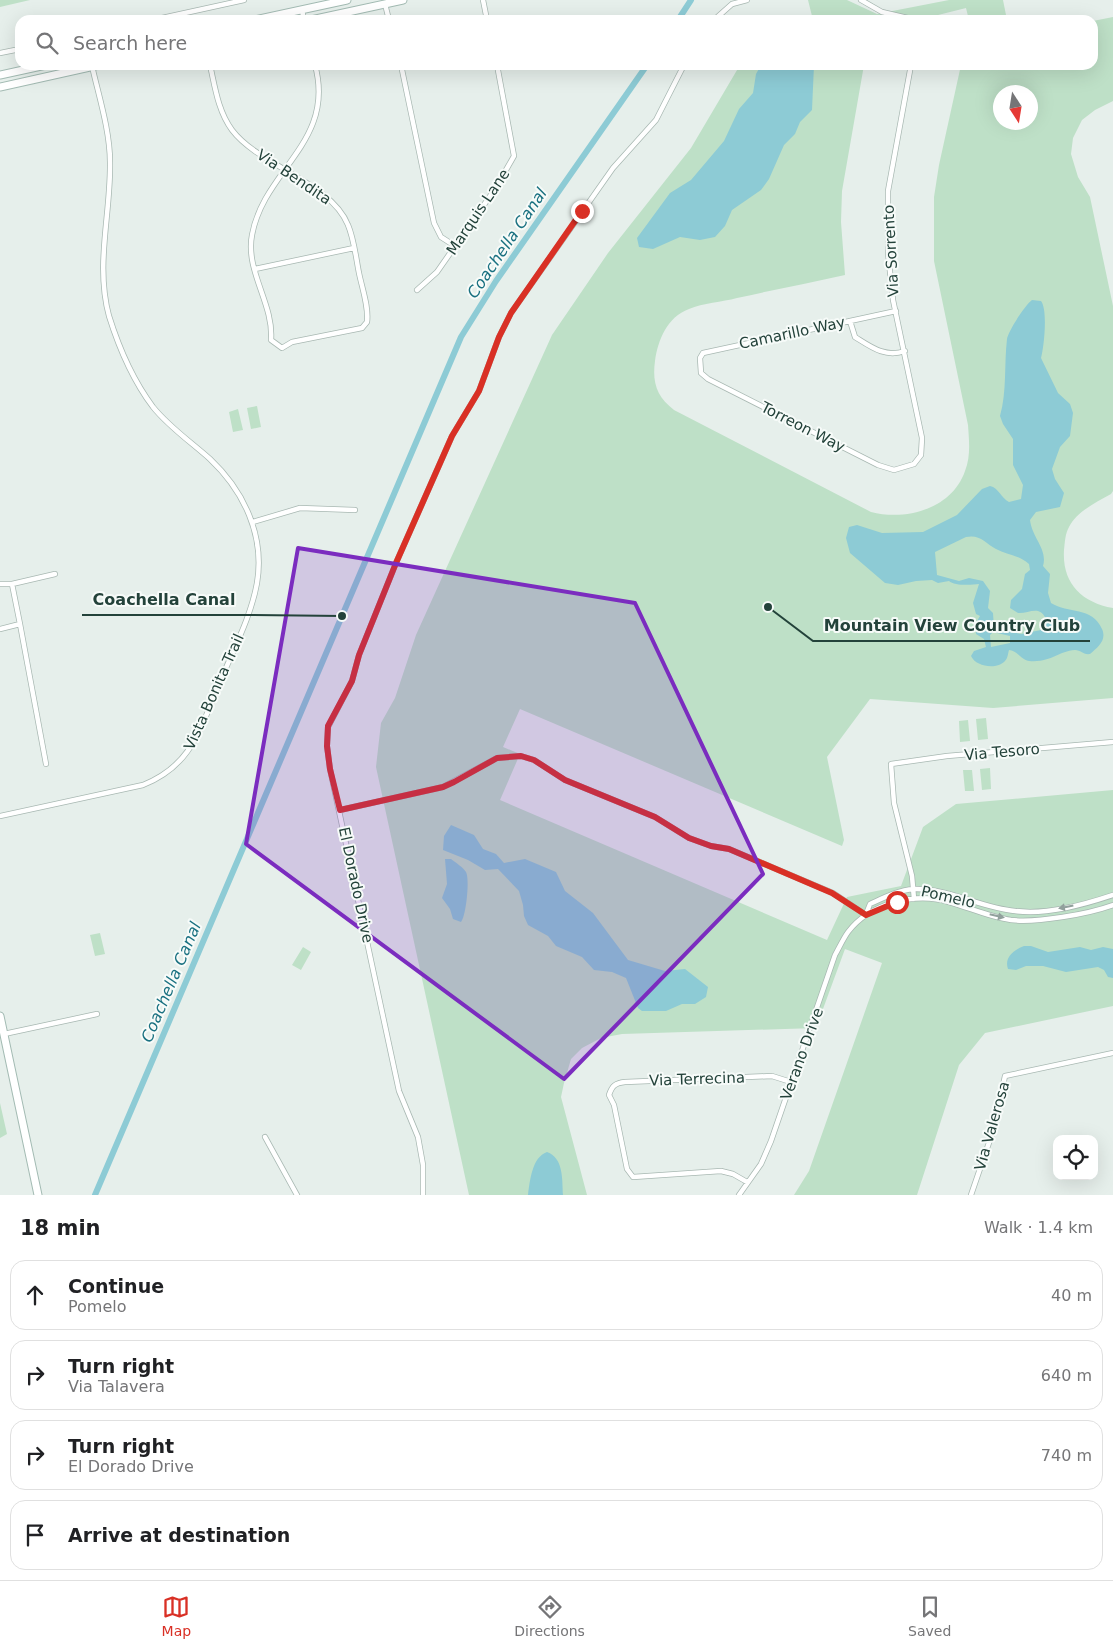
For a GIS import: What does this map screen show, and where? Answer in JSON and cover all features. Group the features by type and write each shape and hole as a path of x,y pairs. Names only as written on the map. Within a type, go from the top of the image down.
{"main road":[{"path":"278,15 346,0"},
{"path":"331,15 384,2 403,0"},
{"path":"0,75 23,70"},
{"path":"0,87 73,70"},
{"path":"0,1016 38,1195"}],"street":[{"path":"176,15 244,0"},
{"path":"483,0 487,15"},
{"path":"720,15 732,4 747,0"},
{"path":"861,0 882,12 895,15"},
{"path":"384,2 388,15"},
{"path":"302,10 303,15"},
{"path":"0,54 15,50"},
{"name":"Vista Bonita Trail","path":"0,816 143,785 159,778 176,767 188,752 200,728 250,612 257,582 258,556 253,522 242,499 227,477 154,407 121,353 102,282 110,160 96,70"},
{"name":"Via Bendita","path":"211,70 216,96 231,129 244,143 325,196 339,209 349,225 368,316 365,325 362,328 292,342 282,348 273,343 263,294 255,270"},
{"path":"316,70 320,94 316,119 311,131 260,208 254,224 251,248 255,270 354,248"},
{"path":"402,70 434,223 442,237 455,246"},
{"name":"Marquis Lane","path":"417,290 437,272 495,189 514,156 498,70"},
{"name":"El Dorado Drive","path":"424,1195 423,1165 418,1137 399,1091 330,769 327,746 328,726 352,681 359,655 389,581 452,436 479,391 499,337 511,313 612,168 656,120 681,70"},
{"name":"Via Sorrento","path":"910,70 888,191 889,271 922,438 921,455 914,464"},
{"name":"Camarillo Way","path":"700,366 700,358 703,353 896,311"},
{"path":"850,321 855,337 875,349 889,354 905,351"},
{"name":"Torreon Way","path":"700,366 701,373 708,378 878,465 894,470 914,464"},
{"path":"253,522 300,508 355,510"},
{"path":"0,584 12,584 55,574"},
{"path":"12,584 46,764"},
{"path":"0,629 20,624"},
{"name":"Via Tesoro","path":"913,889 912,876 894,803 891,764 946,756 1113,742"},
{"path":"340,810 443,787 497,758 521,756 534,760 565,780 655,817 689,838 711,846 729,849 832,893 866,915"},
{"path":"913,889 914,898"},
{"name":"Pomelo","path":"866,915 870,904 898,892 913,889 948,894 992,908 1015,912 1059,909 1113,895"},
{"name":"Pomelo","path":"866,915 897,902 914,898 947,901 991,915 1026,921 1047,919 1113,905"},
{"name":"Verano Drive","path":"739,1195 761,1164 792,1082 835,955 848,932 866,915"},
{"path":"4,1034 97,1014"},
{"name":"Via Valerosa","path":"971,1195 993,1131 1005,1076 1113,1053"},
{"name":"Via Terrecina","path":"747,1182 733,1174 720,1171 633,1177 627,1169 614,1105 608,1095 616,1083 626,1082 772,1076 792,1082"},
{"path":"265,1137 297,1195"}],"highlighted area":[{"path":"298,548 635,603 763,874 564,1079 246,844"}],"green space":[{"path":"0,0 30,0 0,7"},
{"path":"808,0 847,0 877,14 949,0 1003,0 1006,15 968,15 966,8 938,15 812,15"},
{"path":"1113,17 1113,101 1095,110 1082,120 1073,138 1071,154 1078,177 1090,197 1113,306 1113,491 1082,512 1073,521 1066,535 1064,562 1070,581 1083,596 1113,608 1113,698 993,708 870,699 827,757 844,840 842,846 520,709 503,747 520,754 500,800 827,940 847,897 901,886 923,827 956,804 1113,790 1113,1006 985,1033 959,1065 917,1195 794,1195 809,1171 882,963 845,949 816,1028 622,1034 601,1038 582,1048 571,1059 561,1097 587,1195 469,1195 376,767 381,723 395,698 416,635 552,335 608,253 691,148 737,70 863,70 842,191 841,222 845,275 700,305 681,313 669,323 658,345 654,369 655,383 663,400 674,410 871,512 899,515 926,509 950,495 959,484 967,465 969,454 968,425 934,261 934,197 960,70 1098,70 1098,20"},
{"path":"257,406 261,427 251,429 247,408"},
{"path":"238,409 243,430 233,432 229,412"},
{"path":"986,718 988,739 978,740 976,719"},
{"path":"968,720 970,741 960,742 959,721"},
{"path":"990,768 991,789 982,790 980,769"},
{"path":"963,770 972,770 974,791 965,791"},
{"path":"100,933 105,954 95,956 90,935"},
{"path":"303,947 311,952 301,970 292,965"},
{"path":"0,1103 7,1134 0,1138"}],"water":[{"path":"758,70 814,70 812,110 800,122 795,134 784,145 769,179 761,190 732,210 725,226 715,237 700,240 680,237 653,249 639,247 637,238 670,193 691,180 724,141 739,109 753,93"},
{"path":"1032,300 1041,301 1043,306 1045,329 1041,358 1058,393 1070,404 1073,413 1070,436 1060,447 1052,469 1055,479 1064,493 1060,507 1036,512 1030,520 1031,526 1042,549 1043,566 1050,574 1048,593 1051,603 1092,617 1102,629 1103,640 1090,654 1075,650 1064,652 1049,659 1029,661 1009,650 1007,658 1001,664 987,666 977,663 971,656 974,651 986,647 984,639 976,634 977,621 980,616 976,614 973,603 979,584 968,585 951,583 949,581 938,583 932,580 898,585 885,583 850,553 846,538 849,527 857,525 882,533 923,532 957,515 982,489 990,486 996,489 1009,502 1021,499 1023,485 1013,465 1013,439 1000,416 1004,397 1008,335","holes":["966,537 979,538 996,549 1029,564 1030,570 1025,574 1022,589 1011,600 1010,608 1018,613 1034,611 1041,613 1047,622 1041,630 1021,634 994,628 993,613 988,608 990,591 983,581 969,578 959,581 937,575 935,552","993,632 1010,636 1010,643 991,647 990,635"]},
{"path":"451,825 474,835 483,849 496,854 504,863 525,859 556,872 565,891 593,913 628,960 665,971 685,969 708,987 706,997 695,1004 682,1004 666,1011 642,1011 638,1008 626,978 612,972 594,970 582,957 556,946 548,936 528,925 524,916 519,891 498,869 485,870 468,860 443,850 444,836"},
{"path":"445,859 451,859 466,872 466,906 461,922 453,919 450,909 442,898 447,884"},
{"path":"1024,946 1031,946 1048,952 1080,947 1091,950 1103,947 1113,949 1113,978 1108,977 1104,970 1098,967 1066,972 1043,966 1026,966 1016,970 1008,969 1007,961 1010,955"},
{"path":"547,1152 557,1159 559,1164 563,1195 528,1195 535,1164"}],"waterway":[{"name":"Coachella Canal","path":"681,15 691,0"},
{"name":"Coachella Canal","path":"95,1195 461,337 496,281 644,70"}],"place":[{"name":"Mountain View Country Club","path":"768,607"},
{"name":"Coachella Canal","path":"342,616"}],"route":[{"path":"582,211 511,313 499,337 479,391 452,436 396,563 359,655 352,681 328,726 327,746 330,769 340,810 443,787 497,758 521,756 534,760 565,780 655,817 689,838 711,846 729,849 832,893 866,915 897,902"}]}
